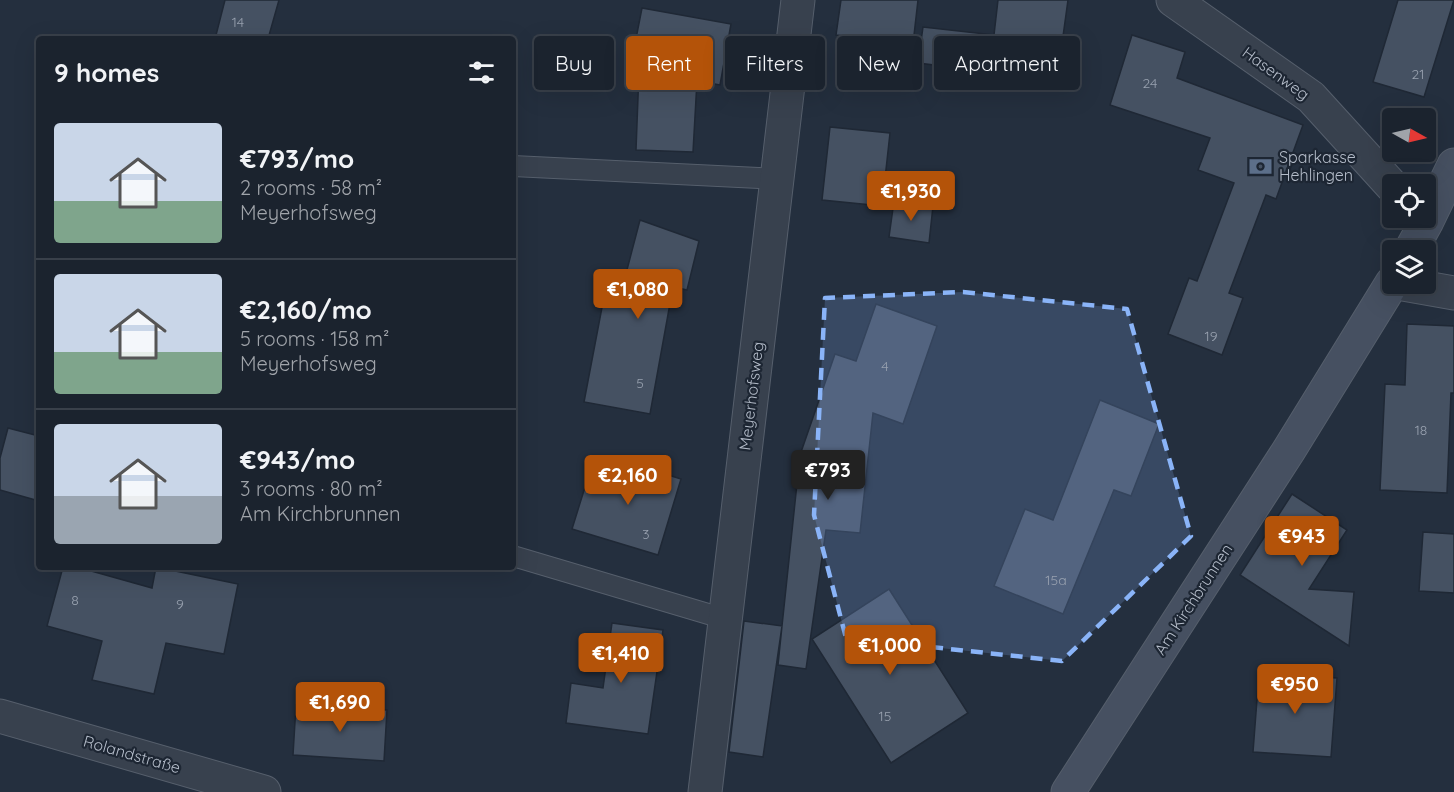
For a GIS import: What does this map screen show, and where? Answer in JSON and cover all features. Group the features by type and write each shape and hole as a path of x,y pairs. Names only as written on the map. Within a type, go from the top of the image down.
{"main road":[{"path":"1436,199 1454,165"},
{"name":"Am Kirchbrunnen","path":"1068,792 1289,450 1385,294"}],"street":[{"name":"Meyerhofsweg","path":"705,792 798,0"},
{"name":"Hasenweg","path":"1173,0 1311,97 1382,175"},
{"path":"1436,290 1454,293"},
{"name":"Rolandstraße","path":"0,716 264,792"}],"lane":[{"path":"516,166 777,179"},
{"path":"516,557 725,619"}],"highlighted area":[{"path":"963,292 1127,309 1191,536 1062,661 846,638 814,515 825,298"}],"building":[{"path":"225,0 279,0 269,36 216,36"},
{"path":"841,0 918,0 914,36 836,35"},
{"path":"998,0 1068,0 1063,36 934,36 934,65 922,63 923,27 994,35"},
{"path":"1398,0 1454,0 1424,97 1373,82"},
{"path":"642,8 731,24 729,36 725,36 725,57 720,85 713,84 713,36 636,36"},
{"path":"1132,35 1185,52 1177,78 1303,125 1276,199 1266,195 1229,293 1243,298 1222,355 1168,334 1189,278 1197,281 1234,183 1198,170 1210,138 1110,105"},
{"path":"638,90 696,90 693,152 636,150"},
{"path":"830,127 890,133 882,206 822,200"},
{"path":"894,201 933,206 929,243 889,237"},
{"path":"640,220 699,241 687,290 673,287 650,414 584,402 607,281 623,285"},
{"path":"876,304 937,326 903,424 873,413 860,533 826,530 806,669 778,665 800,455 835,354 856,361"},
{"path":"1407,324 1454,326 1454,393 1451,393 1447,493 1380,490 1385,384 1405,385"},
{"path":"1100,400 1159,424 1131,496 1114,490 1063,614 994,586 1025,509 1053,520"},
{"path":"8,428 36,435 36,500 0,490 0,458"},
{"path":"618,459 681,479 658,555 572,529 590,471 612,478"},
{"path":"1292,494 1347,530 1309,589 1354,592 1349,646 1240,575"},
{"path":"1423,532 1454,534 1454,593 1419,591"},
{"path":"62,570 88,570 152,588 155,570 170,570 238,584 224,654 166,643 154,694 92,680 102,641 47,626"},
{"path":"889,589 968,713 891,763 812,639"},
{"path":"744,621 782,626 763,757 729,752"},
{"path":"612,623 663,630 648,734 566,723 571,683 603,688"},
{"path":"1259,673 1337,678 1331,757 1253,752"},
{"path":"296,705 387,710 384,761 293,755"}],"place":[{"name":"Sparkasse Hehlingen","path":"1261,166"}]}
